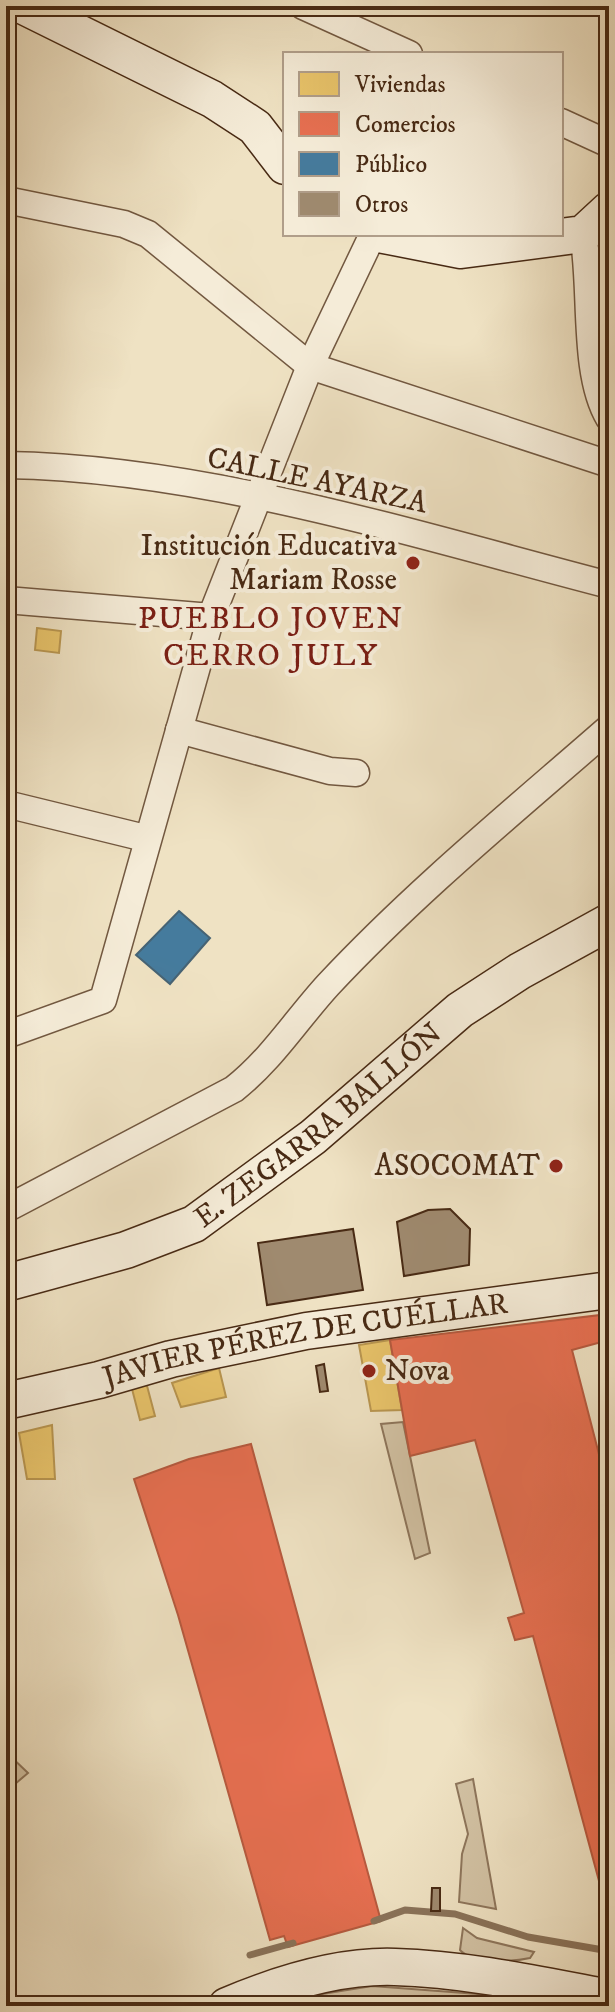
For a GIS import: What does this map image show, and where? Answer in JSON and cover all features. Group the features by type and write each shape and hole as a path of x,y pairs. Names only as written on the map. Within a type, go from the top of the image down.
{"street":[{"path":"24,6 212,99 255,127 283,163"},
{"path":"303,6 405,52"},
{"path":"563,123 609,144"},
{"path":"6,200 124,224 148,234 310,366 609,464"},
{"path":"563,229 596,222 590,270 593,368 609,418"},
{"path":"6,1035 103,1000 145,838 211,617 310,366 375,236"},
{"path":"387,236 461,250 528,236"},
{"name":"CALLE AYARZA","path":"6,465 59,466 256,497 609,585"},
{"path":"6,600 211,617"},
{"path":"6,1209 234,1089 262,1067 328,985 453,864 609,728"},
{"path":"179,730 330,771 356,773"},
{"path":"6,804 145,838"},
{"name":"E. ZEGARRA BALLÓN","path":"6,1283 126,1250 194,1224 313,1137 460,1010 520,971 609,922"},
{"name":"JAVIER PÉREZ DE CUÉLLAR","path":"6,1401 99,1380 171,1359 306,1331 609,1290"},
{"path":"227,2006 291,1983 329,1974 395,1967 609,1998"}],"shaded area":[{"path":"403,1422 430,1553 415,1559 381,1424"},
{"path":"6,1752 28,1773 15,1784 6,1778"},
{"path":"473,1779 496,1909 459,1902 462,1854 468,1834 456,1784"},
{"path":"463,1928 477,1938 534,1952 530,1958 513,1960 473,1958 460,1950"},
{"path":"372,1986 491,1995 561,2006 378,2003 281,2006 316,1995"}],"building: Viviendas":[{"path":"37,628 61,631 59,653 35,650"},
{"path":"390,1340 402,1410 371,1411 359,1345"},
{"path":"219,1368 226,1397 181,1407 172,1383"},
{"path":"146,1382 155,1416 140,1420 131,1385"},
{"path":"52,1425 55,1479 27,1479 19,1433"}],"building: Comercios":[{"path":"609,1314 609,1340 572,1350 609,1493 609,1918 533,1636 515,1640 508,1618 524,1613 475,1440 410,1456 390,1340"},
{"path":"251,1444 381,1921 288,1947 284,1936 270,1940 178,1615 134,1479 189,1459"}],"building: Público":[{"path":"179,911 210,938 170,984 136,955"}],"building: Otros":[{"path":"450,1209 470,1229 469,1265 404,1276 397,1222 428,1210"},
{"path":"353,1229 363,1290 267,1305 258,1243"},
{"path":"324,1364 328,1391 320,1392 316,1366"},
{"path":"432,1888 440,1888 440,1911 431,1911"}],"waterway":[{"path":"374,1921 405,1910 455,1914 528,1937 609,1951"},
{"path":"250,1955 293,1943"}],"place":[{"name":"Institución Educativa Mariam Rosse","path":"413,563"},
{"name":"ASOCOMAT","path":"556,1166"},
{"name":"Nova","path":"369,1371"}],"district":[{"name":"PUEBLO JOVEN CERRO JULY","path":"271,638"}]}
